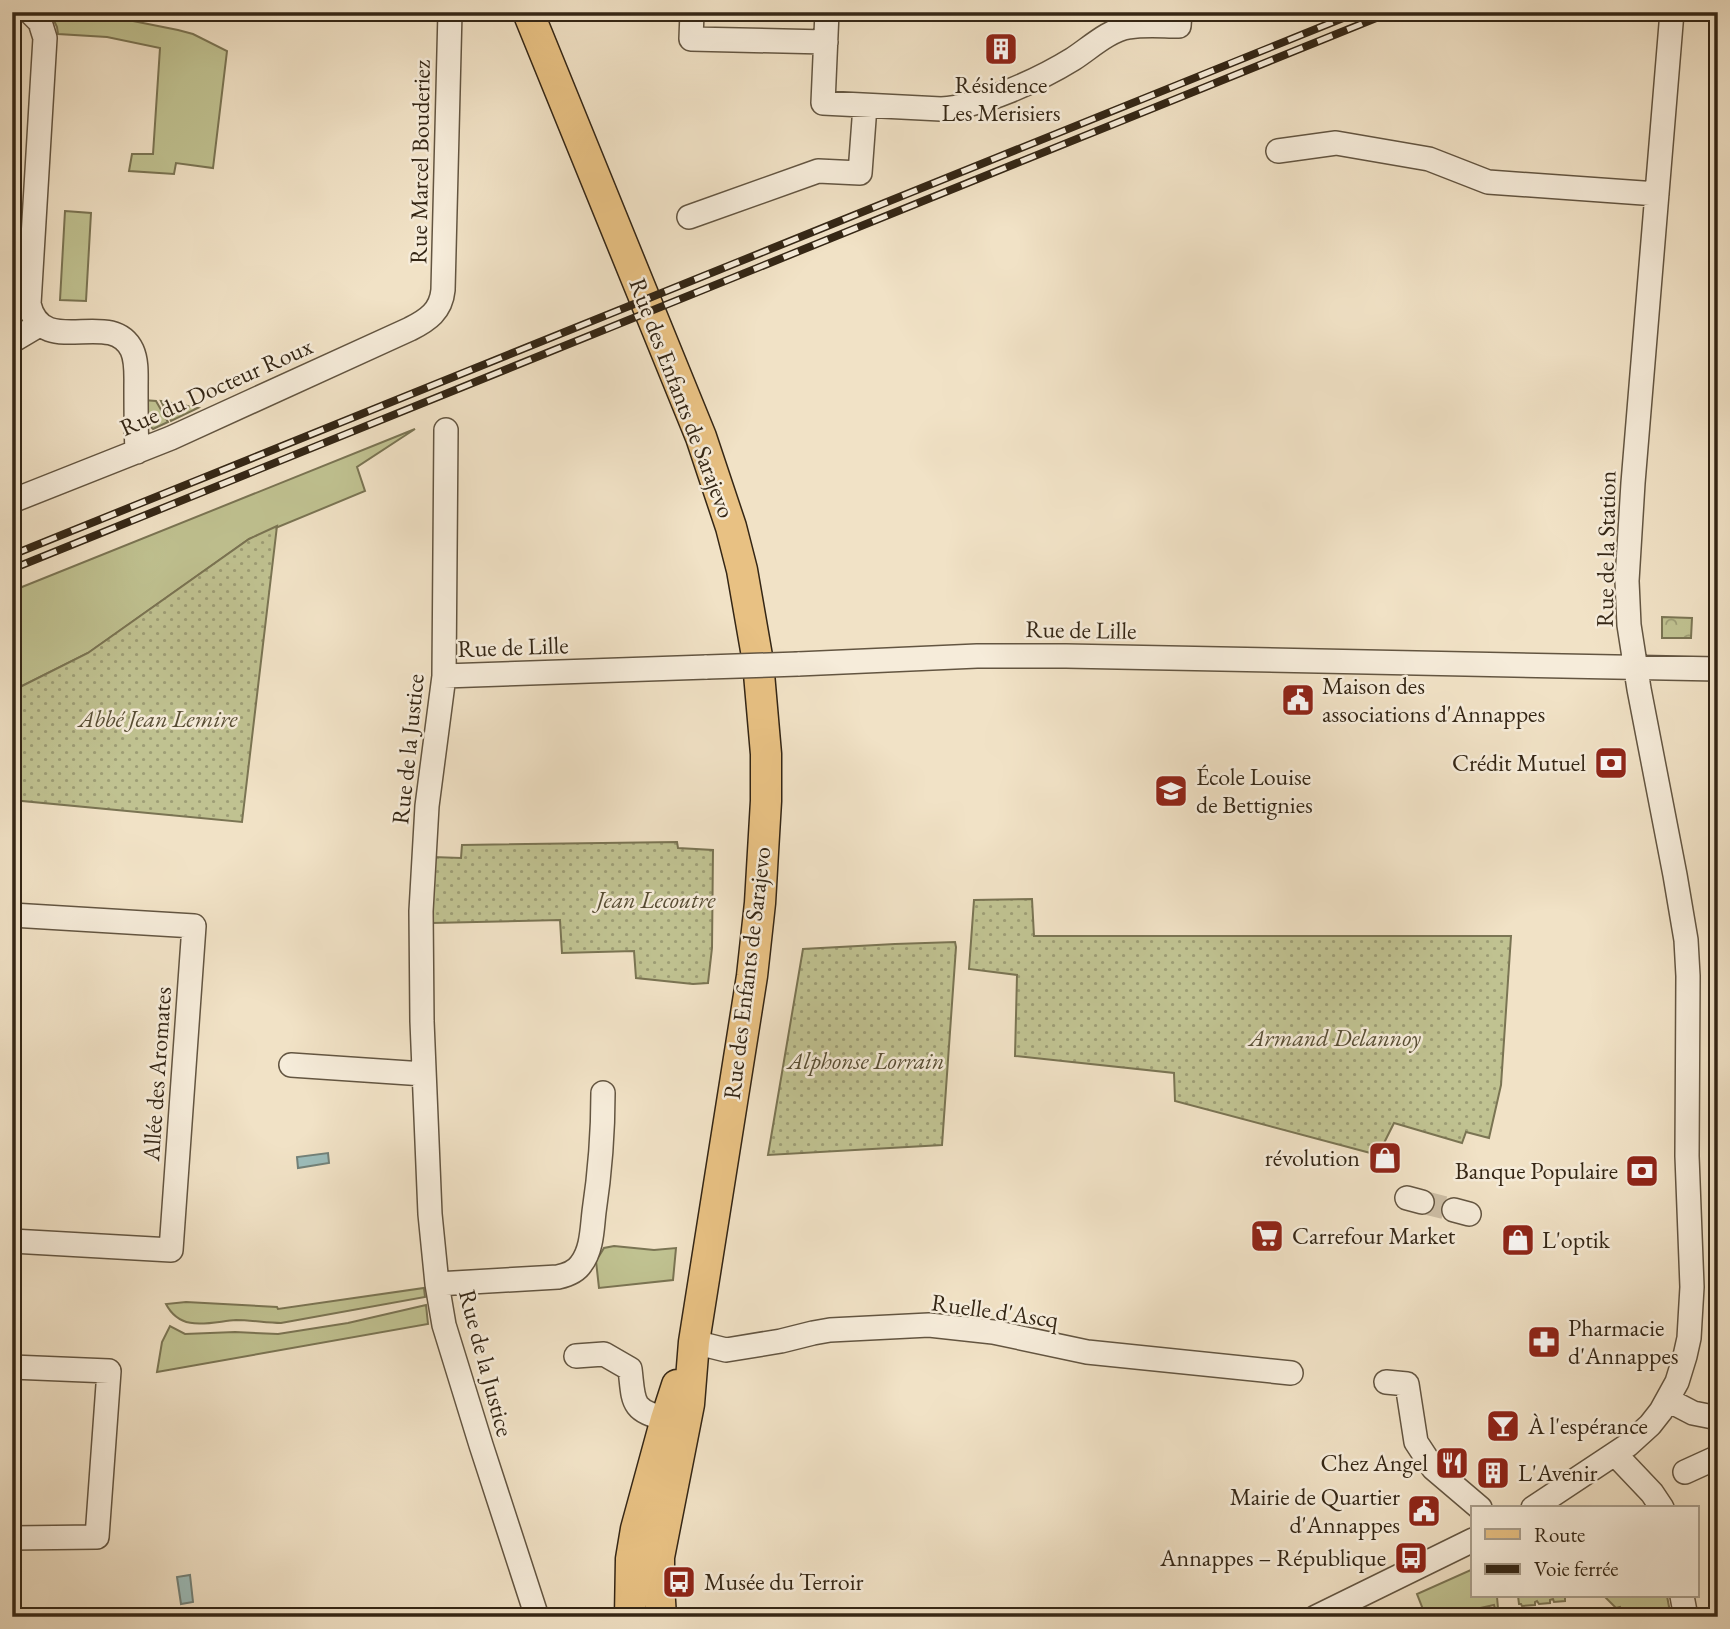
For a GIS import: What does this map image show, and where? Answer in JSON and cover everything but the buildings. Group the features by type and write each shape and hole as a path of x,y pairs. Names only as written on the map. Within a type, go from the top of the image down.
{"main road":[{"name":"Rue des Enfants de Sarajevo","path":"528,12 701,437 725,506 737,549 758,662 766,754 765,828 752,976 694,1342 689,1404 659,1557 661,1617"},
{"name":"Rue des Enfants de Sarajevo","path":"630,1617 629,1576 640,1512 666,1419 694,1342"}],"street":[{"path":"30,12 40,22 45,38 29,304 39,325 50,331 106,332 119,336 129,345 135,362 137,452"},
{"name":"Rue Marcel Bouderiez","path":"435,312 442,299 443,290 450,12"},
{"path":"692,12 691,39 826,42"},
{"path":"827,12 823,103 941,109 972,104 1036,79 1120,30 1129,27 1179,26 1180,12"},
{"name":"Rue de la Station","path":"1536,1506 1615,1454 1650,1425 1668,1400 1682,1368 1689,1338 1692,1286 1687,1156 1686,940 1635,668 1627,605 1629,536 1672,12"},
{"path":"689,217 818,171 860,173 865,106"},
{"path":"1278,151 1336,143 1429,159 1488,182 1657,194"},
{"name":"Rue du Docteur Roux","path":"12,501 171,438 410,329 435,312"},
{"path":"12,341 39,325"},
{"name":"Rue de la Justice","path":"446,430 444,676 432,761 423,870 420,964 430,1214 444,1325 537,1617"},
{"name":"Rue de Lille","path":"444,676 977,656 1718,669"},
{"name":"Allée des Aromates","path":"12,915 194,926 171,1250 12,1241"},
{"path":"291,1065 424,1073"},
{"path":"437,1284 558,1277 570,1274 578,1268 585,1258 591,1238 601,1162 603,1093"},
{"name":"Ruelle d'Ascq","path":"694,1342 726,1350 830,1330 929,1325 993,1332 1087,1352 1291,1373"},
{"path":"576,1356 604,1354 630,1369 634,1402 647,1414 666,1419"},
{"path":"12,1367 109,1371 97,1537 12,1538"},
{"path":"1385,1382 1408,1384 1416,1441 1433,1468 1478,1506"},
{"path":"1668,1400 1693,1413 1718,1418"},
{"path":"1615,1454 1661,1506"},
{"path":"1685,1472 1718,1457"},
{"path":"1316,1617 1471,1541"},
{"path":"1682,1598 1686,1617"}],"green space":[{"path":"50,12 88,12 178,30 193,34 227,51 213,168 176,163 174,174 129,171 132,154 153,154 160,48 107,37 58,34"},
{"path":"65,211 91,213 86,301 60,300"},
{"path":"143,400 156,401 168,422 153,429 146,419"},
{"path":"161,401 198,408 171,421"},
{"path":"415,429 357,467 365,491 249,539 88,653 12,691 12,591"},
{"name":"Abbé Jean Lemire","path":"277,526 242,822 12,800 12,691 88,653 249,539"},
{"path":"1662,617 1692,618 1691,638 1662,638"},
{"name":"Jean Lecoutre","path":"677,842 678,848 713,850 712,948 708,983 636,978 634,951 562,953 560,920 432,923 433,857 461,858 462,845"},
{"name":"Armand Delannoy","path":"1032,899 1034,936 1511,936 1501,1085 1489,1138 1466,1132 1462,1143 1394,1123 1378,1155 1175,1101 1174,1073 1015,1056 1017,975 969,969 974,900"},
{"name":"Alphonse Lorrain","path":"955,942 942,1145 768,1155 803,949"},
{"path":"614,1246 654,1250 676,1248 673,1280 599,1288 596,1261 604,1248"},
{"path":"424,1288 425,1297 281,1323 236,1320 197,1324 180,1319 166,1304 186,1302 278,1309"},
{"path":"426,1305 428,1324 157,1372 162,1342 170,1326 185,1334 278,1334 348,1323"},
{"path":"1471,1570 1471,1598 1497,1598 1498,1608 1495,1609 1494,1605 1480,1608 1480,1617 1426,1617 1417,1594"},
{"path":"1518,1598 1565,1598 1565,1601 1550,1600 1550,1603 1539,1604 1537,1601 1535,1605 1519,1604"},
{"path":"1606,1598 1667,1598 1670,1612 1635,1616 1623,1613 1620,1607 1616,1608"}],"water":[{"path":"328,1153 329,1163 298,1168 297,1157"},
{"path":"190,1575 193,1602 181,1604 177,1577"}],"tunnel":[{"path":"1422,1202 1454,1210"}],"railway":[{"path":"12,555 1358,12"},
{"path":"12,569 1391,12"}],"place":[{"name":"Résidence Les Merisiers","path":"1001,49"},
{"name":"Maison des associations d'Annappes","path":"1298,700"},
{"name":"Crédit Mutuel","path":"1611,763"},
{"name":"École Louise de Bettignies","path":"1171,791"},
{"name":"révolution","path":"1385,1158"},
{"name":"Banque Populaire","path":"1642,1171"},
{"name":"Carrefour Market","path":"1267,1236"},
{"name":"L'optik","path":"1518,1240"},
{"name":"Pharmacie d'Annappes","path":"1544,1342"},
{"name":"À l'espérance","path":"1503,1426"},
{"name":"Chez Angel","path":"1452,1463"},
{"name":"L'Avenir","path":"1493,1473"},
{"name":"Mairie de Quartier d'Annappes","path":"1424,1511"},
{"name":"Annappes – République","path":"1411,1558"},
{"name":"Musée du Terroir","path":"679,1582"}]}
